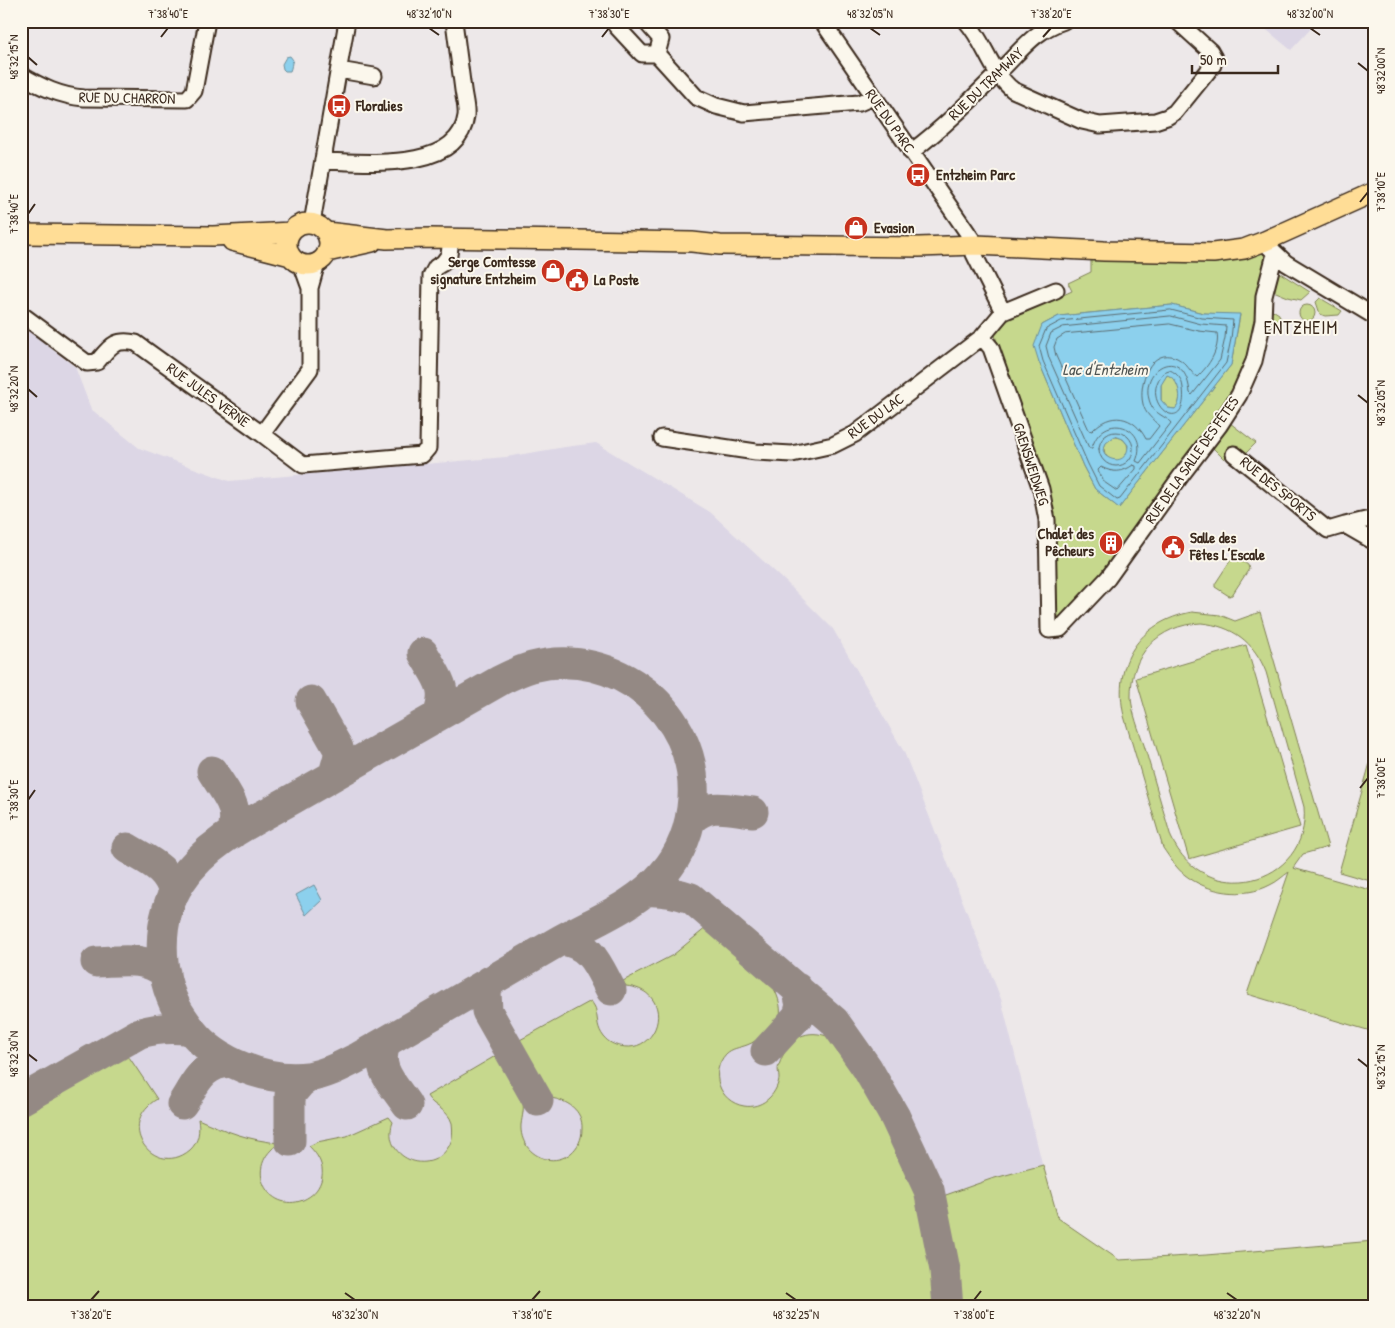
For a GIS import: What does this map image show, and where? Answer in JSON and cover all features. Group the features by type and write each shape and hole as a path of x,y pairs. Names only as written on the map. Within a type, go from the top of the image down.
{"main road":[{"path":"21,234 213,236 291,232 301,224 387,239 683,242 720,245 919,247 976,245 1213,254 1270,248 1374,192"},
{"path":"309,258 329,246 319,228"},
{"path":"291,232 288,244 309,258"},
{"path":"213,236 309,258 387,239"}],"street":[{"name":"RUE DU CHARRON","path":"21,75 39,86 67,97 187,99 194,91 207,21"},
{"path":"319,228 322,161 347,21"},
{"path":"322,161 398,162 414,160 443,149 454,141 461,131 467,116 454,21"},
{"path":"616,21 616,26 642,54 657,54 696,97 716,106 744,113 859,103 873,97"},
{"path":"645,21 661,39 657,54"},
{"name":"RUE DU PARC","path":"822,21 976,245"},
{"path":"966,21 974,30 1004,83 1013,90 1082,121 1100,125 1155,121 1167,117 1175,112 1213,65 1214,58 1210,51 1177,21"},
{"name":"RUE DU TRAMWAY","path":"911,152 925,142 1036,34 1064,21"},
{"path":"338,70 374,76"},
{"path":"262,434 303,464 422,455 428,448 431,276 436,267 443,263 449,255 451,239"},
{"path":"976,245 974,254 1003,312"},
{"path":"1270,248 1286,263 1374,316"},
{"name":"RUE DE LA SALLE DES FÊTES","path":"1050,630 1060,629 1108,578 1219,426 1239,395 1254,361 1263,322 1270,248"},
{"name":"RUE JULES VERNE","path":"21,314 87,363 97,362 115,342 125,340 136,343 262,434 310,369 309,258"},
{"name":"RUE DU LAC","path":"662,438 756,452 792,454 833,445 855,434 982,337 1003,312 1056,290"},
{"name":"GAENSWEIDWEG","path":"982,337 991,348 1041,489 1047,520 1050,630"},
{"name":"RUE DES SPORTS","path":"1234,454 1328,530 1346,526 1371,540 1374,537"},
{"path":"1346,526 1374,518"}],"shaded area":[{"path":"1256,21 1318,21 1291,50"},
{"path":"21,326 75,367 91,409 139,448 229,481 506,457 596,443 710,512 786,582 833,629 904,752 1001,999 1042,1163 1058,1218 1119,1260 1374,1241 1374,1307 21,1307"}],"green space":[{"path":"1264,249 1277,271 1310,292 1301,300 1271,290 1271,309 1279,314 1282,325 1265,325 1244,379 1105,573 1054,623 1050,493 1011,392 995,335 1002,323 1072,291 1068,283 1091,272 1091,254","holes":["1172,305 1203,313 1240,315 1231,365 1119,508 1095,489 1083,466 1039,362 1042,325 1059,316"]},
{"path":"1320,298 1342,311 1339,315 1325,316 1320,314 1316,302"},
{"path":"1304,305 1310,305 1315,310 1313,319 1304,321 1299,316 1299,310"},
{"path":"1167,375 1175,380 1179,390 1179,401 1175,409 1168,408 1161,400 1161,384"},
{"path":"1230,423 1256,443 1243,456 1234,449 1224,459 1213,448"},
{"path":"1116,437 1125,440 1128,449 1125,458 1116,461 1107,458 1104,449 1107,440"},
{"path":"1235,557 1248,565 1249,569 1232,595 1229,596 1215,587 1215,584 1232,558"},
{"path":"1192,612 1220,615 1235,621 1260,612 1328,847 1303,854 1293,868 1374,891 1374,1032 1247,994 1289,872 1275,882 1249,892 1238,893 1215,890 1185,875 1163,848 1124,716 1121,697 1122,679 1126,662 1134,648 1144,635 1157,625 1173,617","holes":["1201,623 1212,625 1241,637 1249,644 1261,661 1266,672 1304,807 1302,834 1291,855 1274,871 1252,879 1229,881 1207,875 1186,860 1171,837 1136,721 1131,697 1135,668 1141,656 1160,636 1186,625"]},
{"path":"1246,645 1300,827 1189,859 1136,678"},
{"path":"1374,749 1374,882 1339,872"},
{"path":"707,927 767,977 776,993 780,1006 779,1018 774,1026 753,1042 728,1052 721,1061 718,1077 723,1093 728,1099 744,1106 762,1103 775,1091 779,1079 778,1067 786,1049 791,1043 803,1035 818,1034 827,1036 874,1103 915,1193 935,1279 938,1307 21,1307 21,1116 127,1054 157,1099 144,1110 139,1122 139,1135 144,1146 153,1154 164,1158 177,1157 190,1150 197,1140 199,1132 198,1119 238,1135 280,1143 269,1153 263,1164 261,1175 264,1185 270,1194 279,1200 290,1203 303,1200 312,1195 321,1181 322,1166 316,1154 309,1146 317,1142 347,1136 389,1117 393,1122 391,1134 394,1145 400,1154 409,1160 420,1162 430,1161 441,1156 451,1141 452,1123 447,1114 427,1096 497,1055 523,1102 521,1131 524,1142 531,1151 540,1157 549,1160 559,1159 571,1153 579,1143 582,1129 580,1116 568,1104 550,1098 528,1064 518,1041 591,1001 596,1009 600,1031 607,1040 618,1046 634,1046 645,1042 653,1033 657,1022 657,1010 652,999 642,990 626,986 623,981 673,955"},
{"path":"1043,1165 1058,1218 1119,1260 1374,1241 1374,1307 962,1307 960,1281 943,1196 991,1179"}],"water":[{"path":"290,56 293,60 291,70 285,71 282,64 286,57"},
{"name":"Lac d'Entzheim","path":"1172,305 1203,313 1240,314 1231,365 1119,508 1095,489 1083,466 1034,346 1042,325 1059,316","holes":["1167,375 1175,380 1179,390 1179,401 1175,409 1168,408 1161,400 1161,385","1115,436 1123,439 1128,445 1126,454 1118,460 1106,456 1103,450 1106,443"]},
{"path":"314,885 322,900 306,915 296,895"}],"taxiway":[{"path":"423,653 437,676 442,690 438,716"},
{"path":"21,1100 140,1033 165,1028 191,1030 214,1052 244,1068 260,1073 292,1078 322,1074 359,1057 559,941 614,912 640,895 663,874 670,866 688,829 693,798 691,767 682,739 666,713 646,692 621,676 593,666 563,663 532,667 501,680 249,823 218,843 204,854 181,881 167,911 164,928 162,945 166,979 178,1011 191,1030"},
{"path":"311,701 338,748 339,756 334,774"},
{"path":"212,771 231,801 235,816 232,834"},
{"path":"691,820 705,810 712,809 720,808 753,812"},
{"path":"127,848 150,861 162,871 171,884 174,893"},
{"path":"646,891 669,892 691,898 834,1021 867,1068 895,1117 929,1190 945,1270 948,1307"},
{"path":"561,940 571,942 587,951 597,964 611,990"},
{"path":"96,962 141,962 149,964 165,973"},
{"path":"490,981 486,992 487,1011 538,1101"},
{"path":"766,1051 798,1016 801,1005 797,988"},
{"path":"386,1042 382,1060 384,1068 391,1083 407,1105"},
{"path":"182,1104 200,1076 212,1066 230,1062"},
{"path":"290,1141 290,1095 301,1082 309,1077"}],"place":[{"name":"Floralies","path":"339,106"},
{"name":"Entzheim Parc","path":"918,175"},
{"name":"Evasion","path":"856,228"},
{"name":"Serge Comtesse signature Entzheim","path":"553,271"},
{"name":"La Poste","path":"577,280"},
{"name":"Chalet des Pêcheurs","path":"1111,543"},
{"name":"Salle des Fêtes L’Escale","path":"1173,547"}],"district":[{"name":"ENTZHEIM","path":"1301,328"}]}
